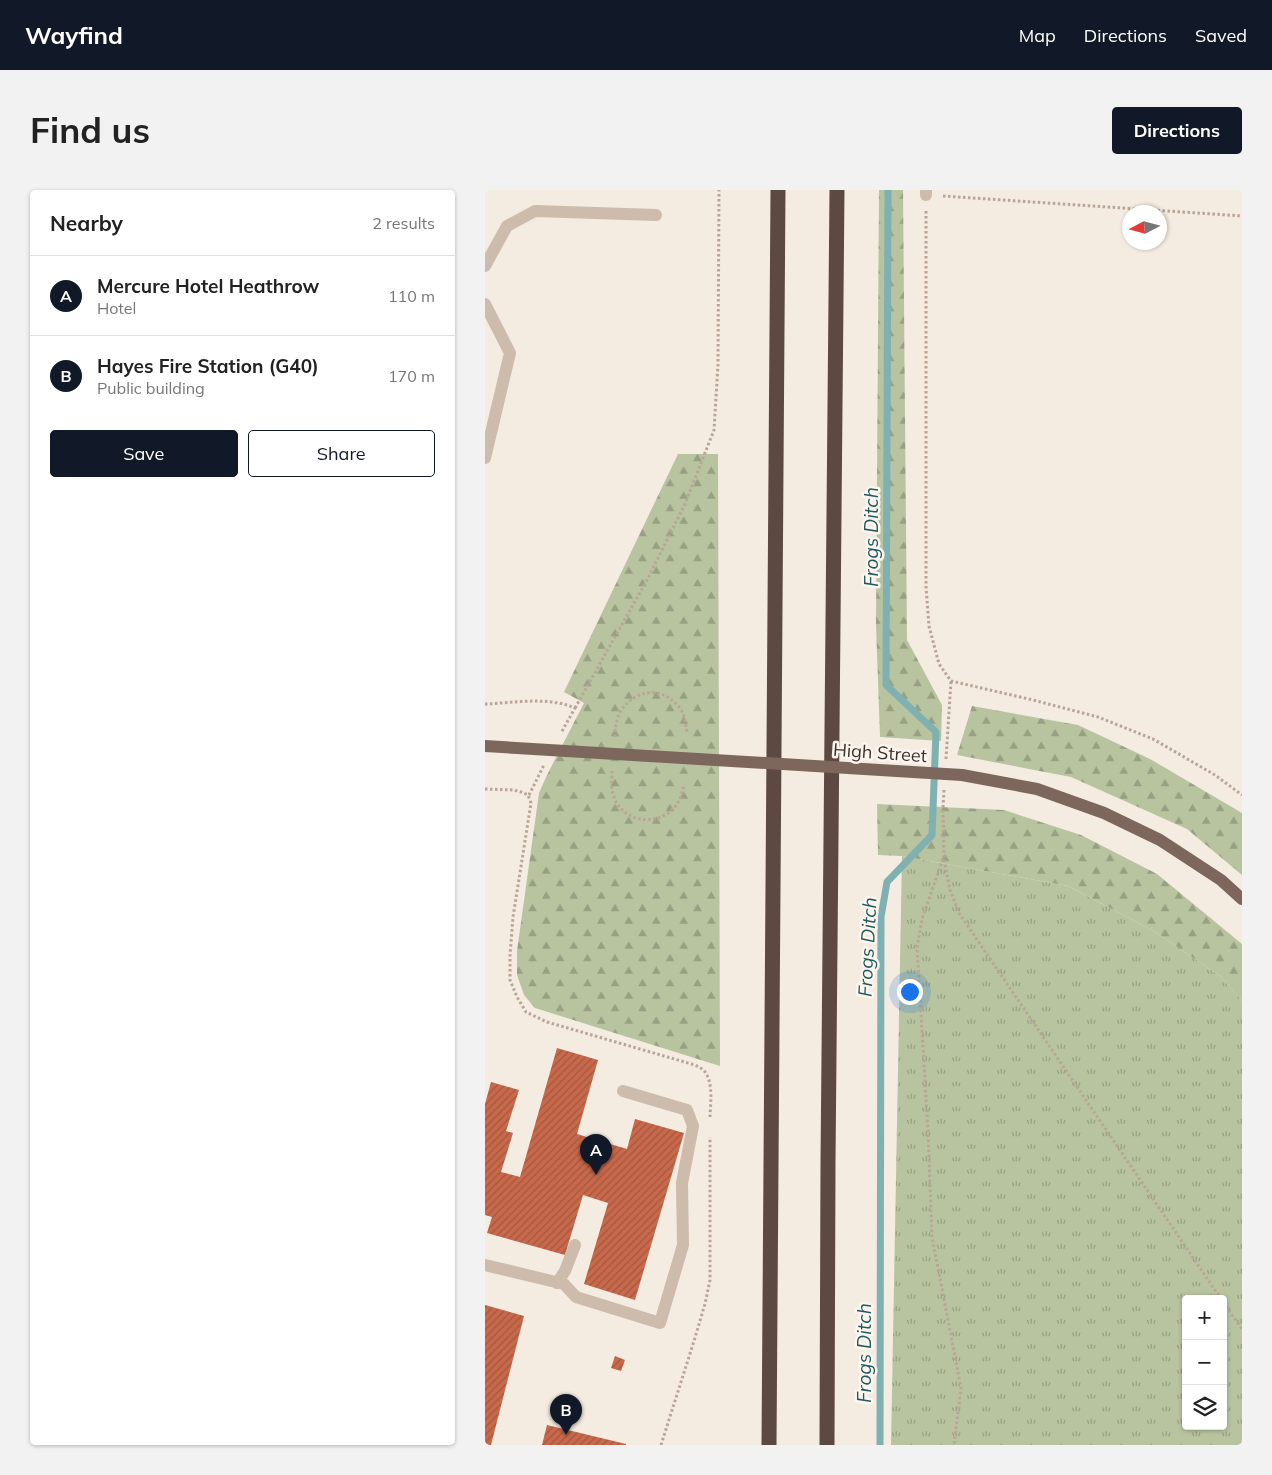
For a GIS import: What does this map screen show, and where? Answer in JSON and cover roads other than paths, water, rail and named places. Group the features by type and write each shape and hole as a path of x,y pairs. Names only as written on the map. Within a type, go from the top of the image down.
{"highway":[{"path":"769,1445 778,190"},
{"path":"827,1445 837,190"}],"main road":[{"name":"High Street","path":"485,746 962,775 1037,789 1104,813 1160,840 1221,880 1242,899"}],"street":[{"path":"485,266 507,226 535,212 656,215"},
{"path":"485,304 510,353 485,458"},
{"path":"485,1265 564,1284 576,1297 660,1323 683,1245 682,1183 693,1126 687,1110 623,1091"},
{"path":"557,1283 565,1271 575,1246"}],"waterway":[{"name":"Frogs Ditch","path":"880,1445 881,917 887,882 932,835 936,732 886,685 888,190"}],"place":[{"name":"Mercure Hotel Heathrow","path":"596,1175"},
{"name":"Hayes Fire Station (G40)","path":"566,1435"}]}
